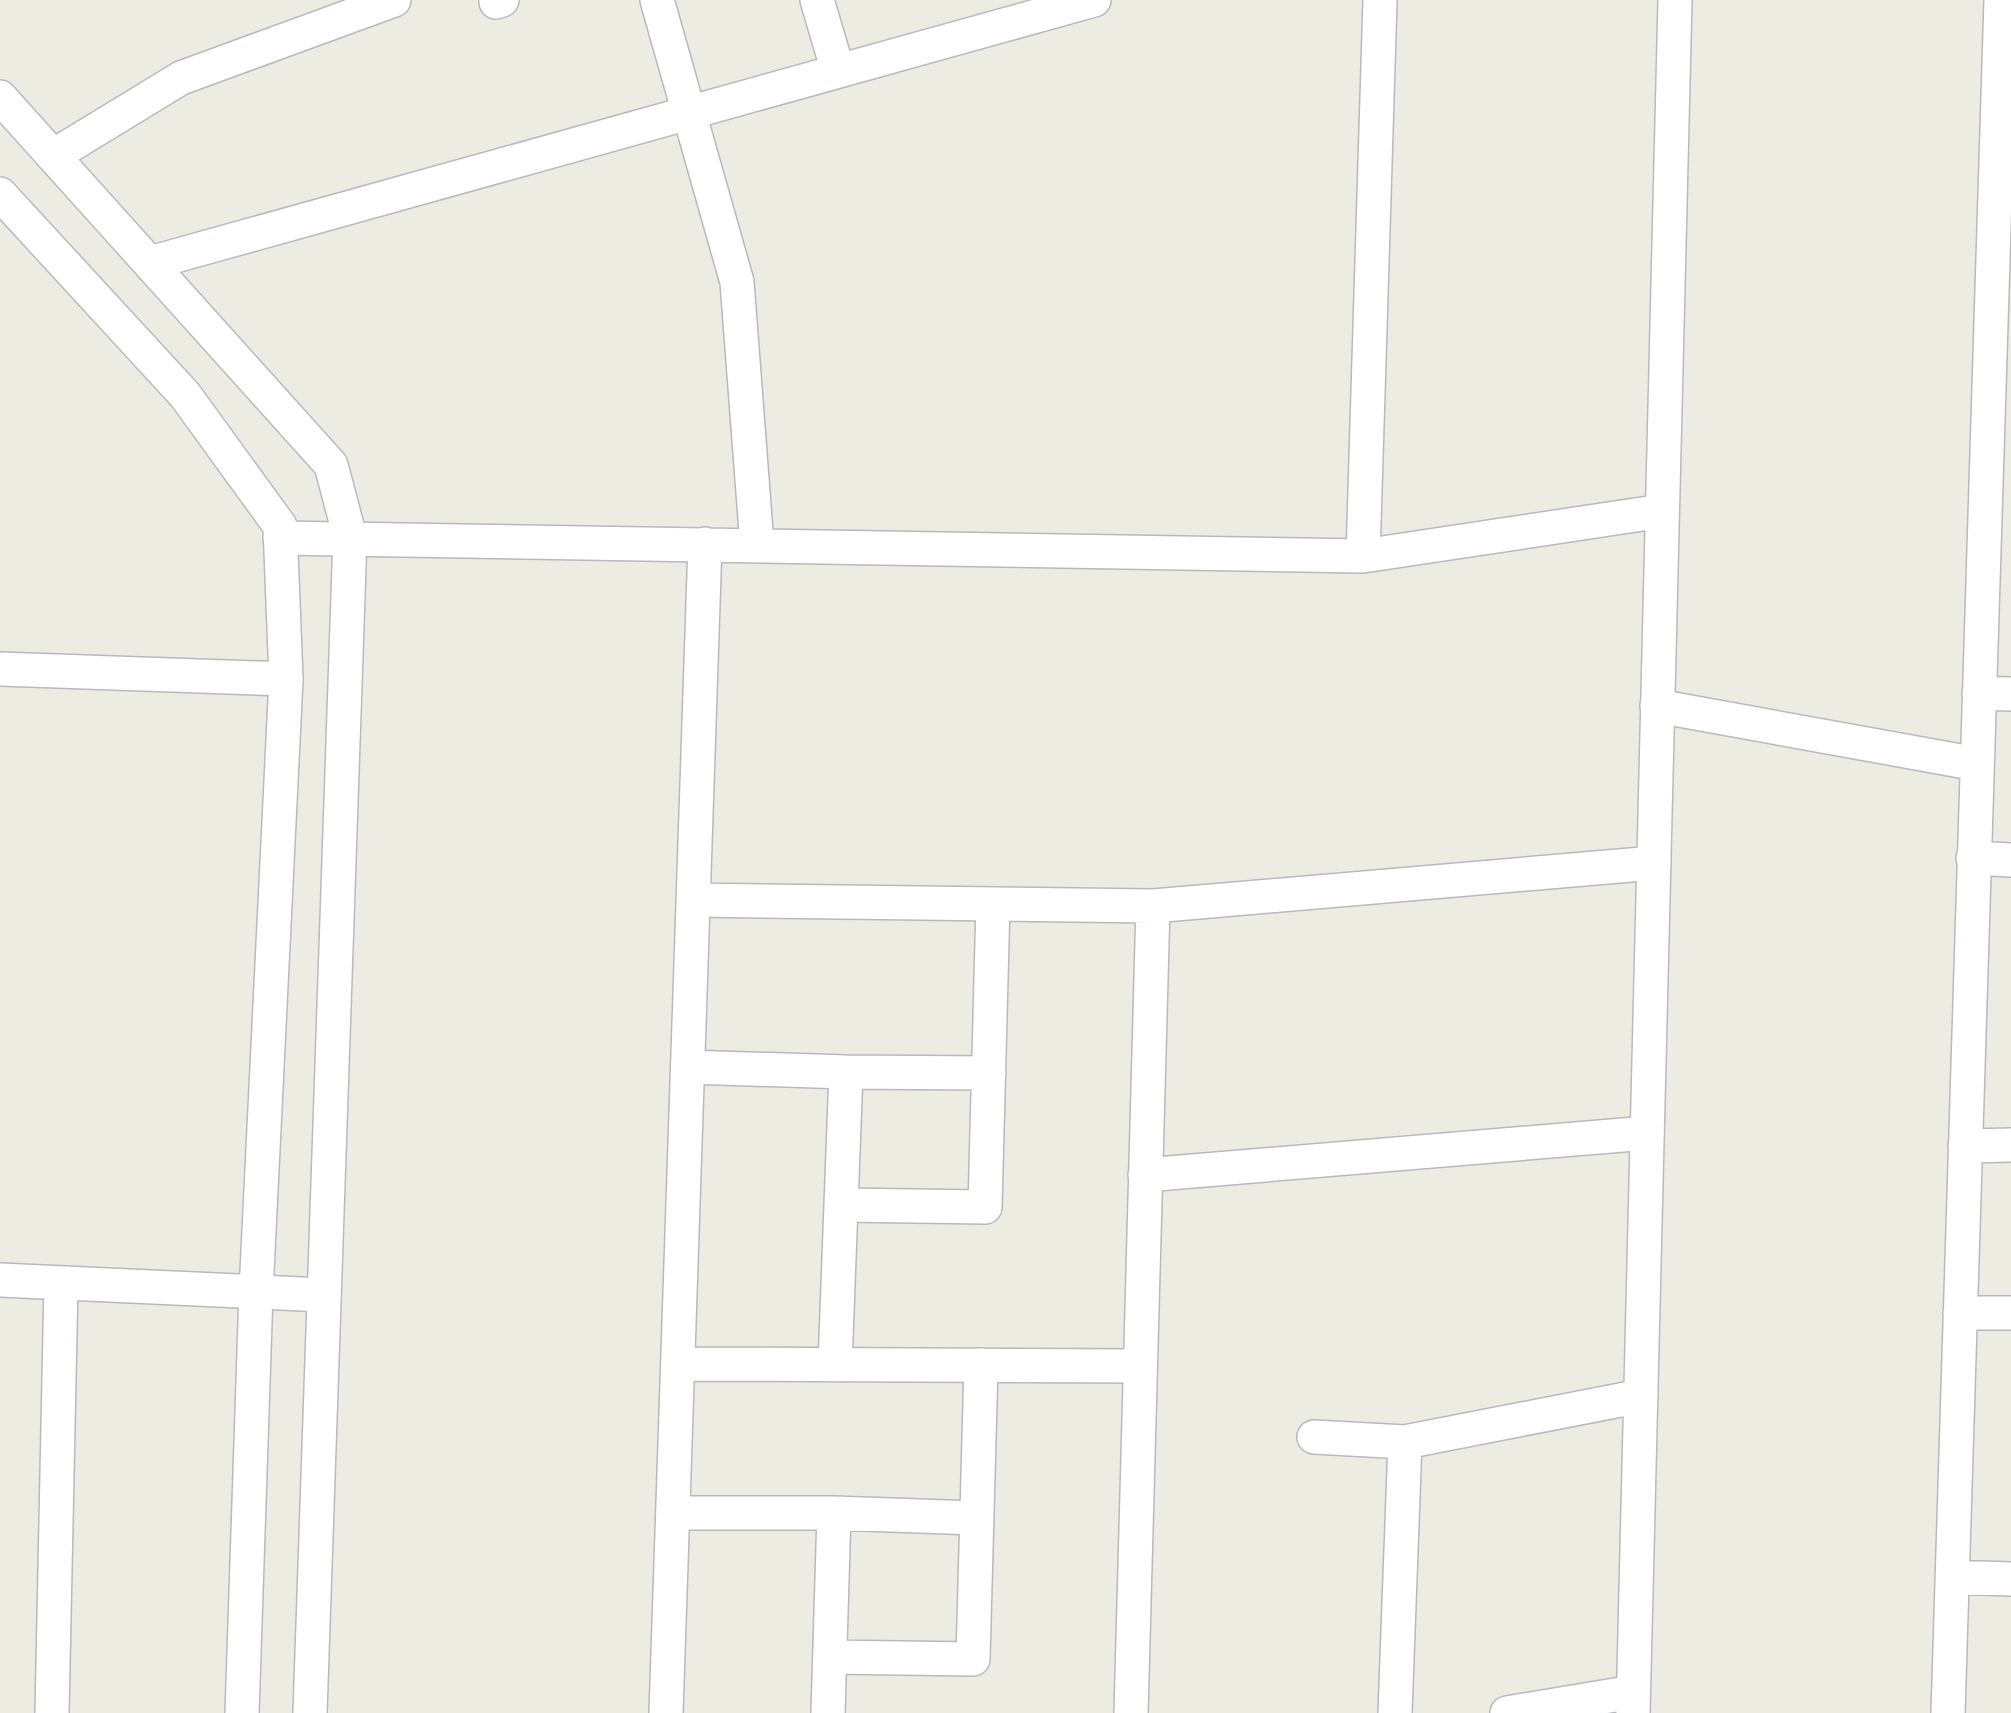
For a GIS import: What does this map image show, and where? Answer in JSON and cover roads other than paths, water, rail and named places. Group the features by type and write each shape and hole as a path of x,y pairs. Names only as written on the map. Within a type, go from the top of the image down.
{"street":[{"path":"54,156 181,78 394,0"},
{"path":"496,0 496,2 502,0"},
{"path":"657,0 737,282 757,545"},
{"path":"817,0 838,71"},
{"path":"150,263 1094,0"},
{"path":"1363,556 1380,0"},
{"path":"1508,1713 1633,1702 1675,0"},
{"path":"1948,1713 1979,693 1999,415 2002,250 2001,0"},
{"path":"0,97 331,465 351,537 310,1713"},
{"path":"0,194 184,395 280,526 286,678 255,1292 242,1713"},
{"path":"280,538 351,537 1363,556 1662,511"},
{"path":"666,1713 705,544"},
{"path":"0,669 286,678"},
{"path":"1979,693 2011,694"},
{"path":"1657,706 1977,764"},
{"path":"1973,858 2011,860"},
{"path":"693,900 1153,906 1654,863"},
{"path":"842,1205 985,1207 993,904"},
{"path":"1131,1713 1153,906"},
{"path":"688,1066 846,1072 989,1073"},
{"path":"835,1365 846,1072"},
{"path":"1145,1176 1647,1133"},
{"path":"1965,1146 2011,1145"},
{"path":"0,1280 324,1295"},
{"path":"52,1713 61,1283"},
{"path":"1960,1313 2011,1313"},
{"path":"678,1364 1140,1366"},
{"path":"830,1657 973,1659 981,1365"},
{"path":"1314,1437 1405,1442 1641,1396"},
{"path":"1395,1713 1405,1442"},
{"path":"673,1513 834,1513 976,1518"},
{"path":"828,1713 834,1513"},
{"path":"1953,1577 2011,1579"}]}
